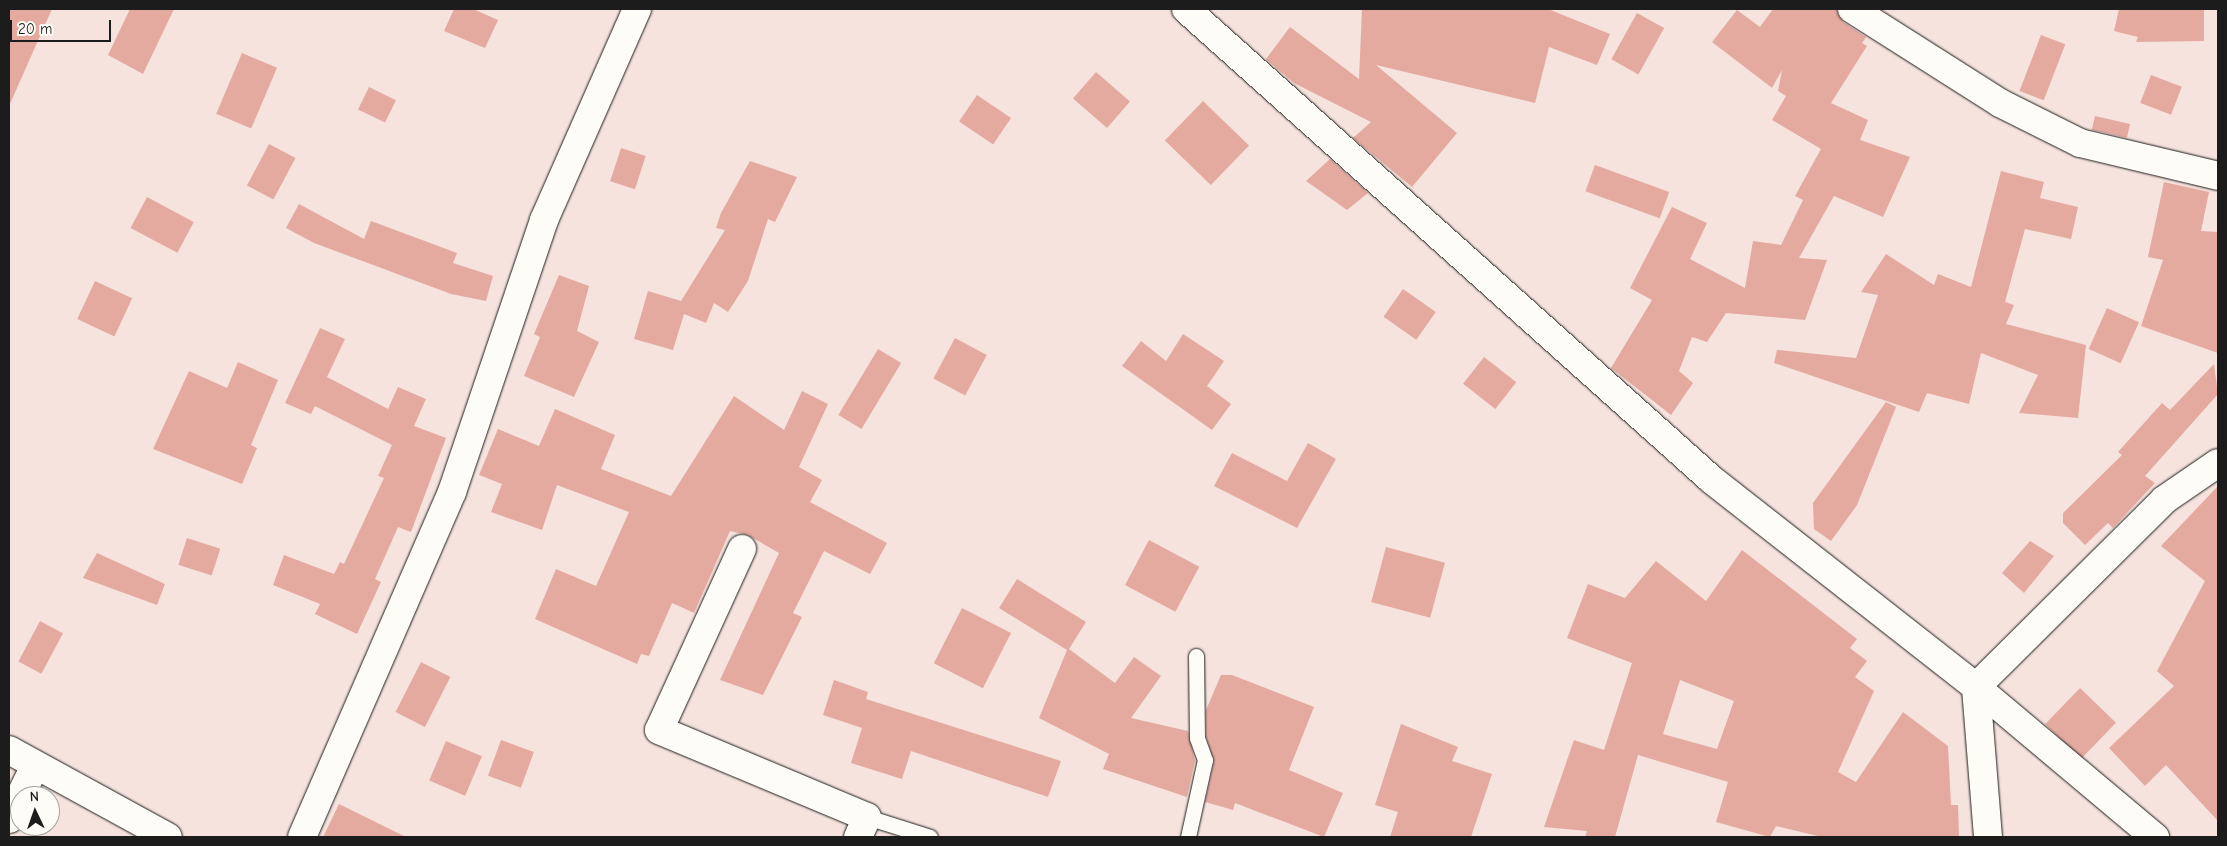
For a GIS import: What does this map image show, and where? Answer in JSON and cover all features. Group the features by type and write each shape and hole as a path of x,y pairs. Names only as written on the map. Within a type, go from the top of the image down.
{"street":[{"path":"302,837 452,492 544,220 637,9"},
{"path":"1186,9 1712,480 1976,687 2155,837"},
{"path":"1852,9 2000,103 2080,143 2218,176"},
{"path":"1988,837 1976,687 2164,500 2218,463"},
{"path":"742,549 659,730 862,827"},
{"path":"9,750 35,766 168,837"},
{"path":"9,819 35,766"}],"lane":[{"path":"1188,837 1205,760 1197,738 1196,656"},
{"path":"862,827 930,837"}],"building":[{"path":"9,9 52,9 9,106"},
{"path":"130,9 174,9 143,74 108,55"},
{"path":"454,9 473,9 498,20 485,48 444,31"},
{"path":"1362,9 1548,9 1610,34 1597,65 1549,47 1535,103 1376,65 1457,133 1412,187 1353,138 1371,122 1294,83 1266,59 1290,27 1359,79"},
{"path":"1773,9 1836,9 1843,22 1866,37 1862,43 1867,46 1831,103 1868,120 1860,140 1910,157 1883,217 1834,196 1799,258 1827,260 1805,320 1726,313 1707,342 1692,337 1679,371 1693,383 1671,415 1611,368 1652,300 1630,288 1672,207 1707,223 1690,259 1745,288 1753,241 1781,245 1803,200 1795,196 1821,149 1772,120 1786,96 1778,91 1782,70 1772,88 1712,42 1737,10 1760,27"},
{"path":"2119,9 2204,9 2204,41 2136,42 2138,37 2114,31"},
{"path":"1637,13 1664,28 1638,74 1611,59"},
{"path":"2041,35 2065,44 2044,100 2019,91"},
{"path":"242,53 277,68 251,129 216,114"},
{"path":"1096,72 1130,102 1107,128 1073,98"},
{"path":"2151,75 2182,87 2171,115 2140,103"},
{"path":"369,87 396,100 385,123 358,109"},
{"path":"977,95 1011,118 993,144 959,122"},
{"path":"1203,101 1249,145 1211,185 1165,141"},
{"path":"2095,116 2130,124 2127,138 2092,130"},
{"path":"269,144 295,158 273,200 247,185"},
{"path":"621,148 646,156 635,189 610,181"},
{"path":"1330,159 1368,193 1347,210 1306,181"},
{"path":"750,161 797,177 775,222 768,219 748,281 728,312 714,303 706,323 684,314 673,350 634,339 648,291 681,301 725,230 716,228 721,213"},
{"path":"1595,165 1669,192 1660,218 1585,191"},
{"path":"2001,171 2044,182 2040,198 2078,207 2071,239 2025,229 2005,302 2014,305 2006,324 2086,345 2078,418 2019,413 2038,375 1981,353 1969,404 1927,393 1919,412 1774,363 1777,350 1856,358 1878,295 1861,292 1886,254 1934,285 1938,274 1971,287"},
{"path":"2164,182 2209,192 2201,231 2218,232 2218,353 2141,326 2163,260 2148,257"},
{"path":"147,197 194,222 177,253 131,228"},
{"path":"299,204 364,239 371,221 457,253 453,263 493,276 486,301 451,294 314,243 286,228"},
{"path":"559,275 589,286 577,331 599,342 574,397 524,376 540,337 534,334"},
{"path":"95,281 132,298 114,336 77,319"},
{"path":"1403,289 1436,312 1416,340 1383,317"},
{"path":"2107,308 2139,322 2121,363 2089,349"},
{"path":"320,328 345,339 327,377 388,409 398,387 426,399 414,426 446,438 411,532 398,527 375,579 381,582 357,634 315,614 320,604 273,585 284,555 334,574 340,562 344,564 384,478 378,476 392,445 315,406 311,414 285,403"},
{"path":"1183,334 1224,361 1207,386 1231,404 1212,430 1122,366 1141,341 1166,361"},
{"path":"955,338 987,355 965,396 933,379"},
{"path":"878,349 901,363 861,429 838,415"},
{"path":"1484,357 1516,382 1495,409 1463,384"},
{"path":"238,362 278,380 251,445 257,448 242,484 153,449 189,371 227,388"},
{"path":"2214,364 2218,394 2145,476 2155,483 2113,528 2108,523 2085,545 2063,523 2063,513 2122,455 2118,452 2162,403 2170,410"},
{"path":"802,391 828,404 799,467 822,480 810,502 887,543 870,574 824,551 793,613 802,617 763,695 720,680 779,553 748,535 730,531 694,613 672,603 649,656 641,654 637,664 535,619 556,569 596,586 629,512 557,485 542,530 491,512 502,484 479,475 498,429 539,446 555,409 615,435 601,469 671,496 734,396 784,430"},
{"path":"1886,402 1896,407 1857,505 1831,541 1814,529 1813,503"},
{"path":"1308,443 1336,459 1297,528 1214,486 1232,453 1287,481"},
{"path":"2218,486 2218,821 2166,765 2145,786 2109,748 2174,686 2157,671 2205,581 2161,546"},
{"path":"187,538 220,549 212,575 178,565"},
{"path":"1149,540 1199,567 1175,612 1125,585"},
{"path":"2030,541 2054,556 2024,593 2002,573"},
{"path":"1386,547 1445,563 1430,618 1371,602"},
{"path":"1742,550 1857,639 1850,648 1867,661 1855,677 1874,691 1838,772 1856,782 1903,712 1948,746 1951,805 1958,805 1959,837 1822,837 1776,826 1770,837 1716,822 1728,782 1638,755 1615,837 1585,837 1587,831 1544,827 1574,740 1604,750 1632,663 1567,638 1588,584 1625,598 1656,561 1706,601","holes":["1680,680 1734,701 1717,749 1663,734"]},
{"path":"97,553 165,584 157,605 83,578"},
{"path":"1017,579 1086,622 1069,649 1115,683 1134,657 1161,676 1131,718 1188,731 1195,761 1187,797 1103,769 1109,754 1039,718 1067,650 999,608"},
{"path":"962,608 1011,633 983,688 934,663"},
{"path":"40,621 63,633 41,674 18,662"},
{"path":"421,662 450,677 425,727 396,712"},
{"path":"1221,675 1232,675 1314,707 1289,770 1343,793 1324,837 1235,803 1233,810 1205,802 1214,761 1206,736 1206,710"},
{"path":"834,680 868,692 866,699 1061,761 1048,797 911,751 902,779 851,763 862,728 823,715"},
{"path":"2080,688 2116,723 2081,759 2045,724"},
{"path":"1401,724 1458,747 1452,761 1492,774 1471,837 1390,837 1398,812 1375,805"},
{"path":"501,740 534,752 521,788 488,776"},
{"path":"446,741 482,756 465,796 429,781"},
{"path":"339,804 406,837 323,837"}]}
